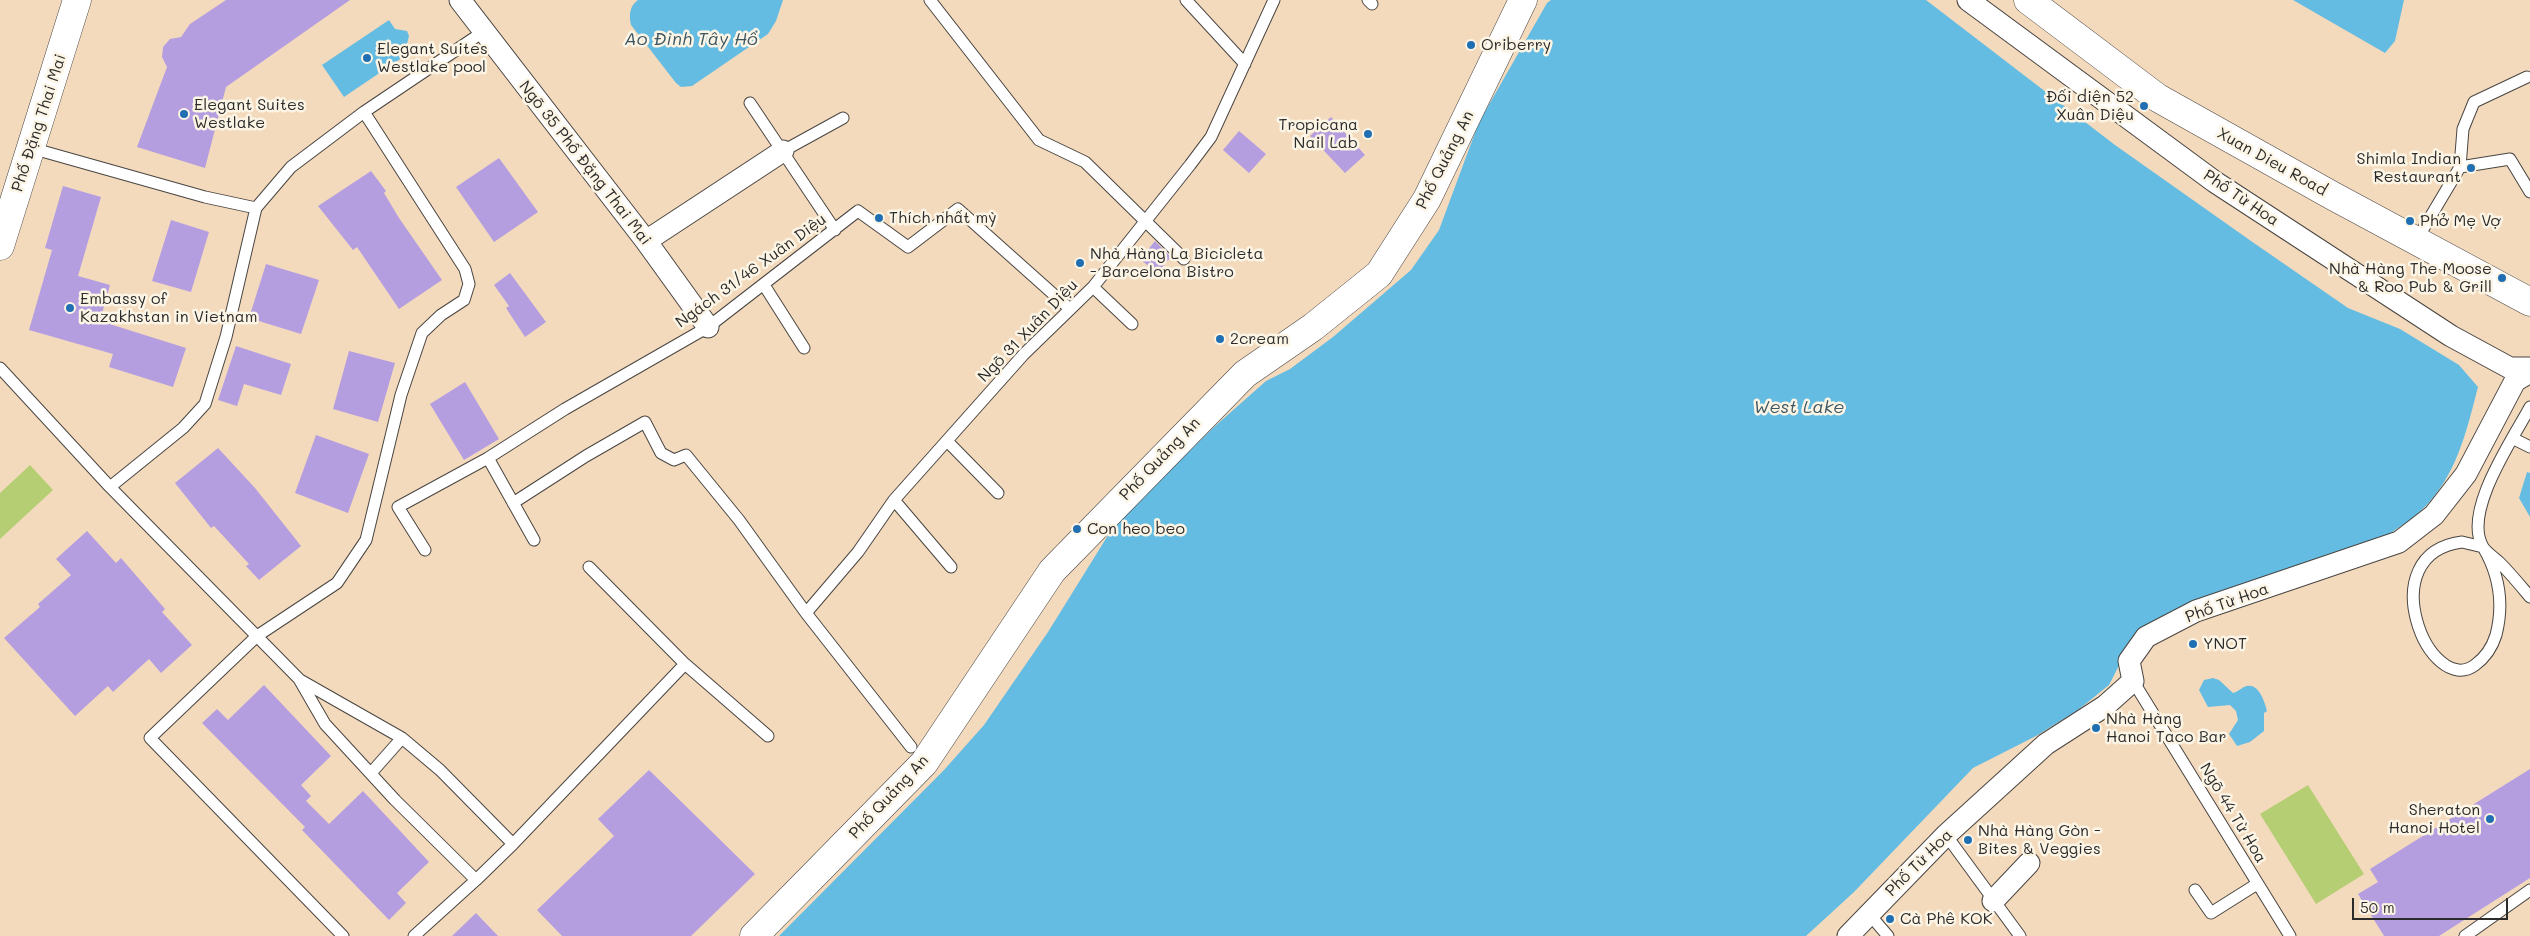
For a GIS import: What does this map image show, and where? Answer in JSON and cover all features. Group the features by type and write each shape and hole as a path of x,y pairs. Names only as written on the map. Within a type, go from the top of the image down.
{"street":[{"name":"Phố Đặng Thai Mai","path":"0,246 12,189 31,148 77,0"},
{"name":"Ngõ 35 Phố Đặng Thai Mai","path":"460,0 646,241 708,327"},
{"name":"Phố Quảng An","path":"754,936 924,763 1052,571 1245,374 1313,327 1379,274 1427,199 1523,0"},
{"name":"Phố Từ Hoa","path":"1968,0 2215,182 2451,336 2510,368 2530,370"},
{"name":"Xuan Dieu Road","path":"2028,0 2158,98 2530,302"},
{"path":"646,241 783,151"},
{"name":"Phố Từ Hoa","path":"1848,936 1946,835 2046,744 2106,706 2133,681 2129,661 2146,637 2196,611 2399,542 2434,516 2466,474 2515,381 2530,370"},
{"path":"1993,901 2029,863"}],"lane":[{"path":"930,0 1039,140 1085,162 1184,259"},
{"path":"1186,0 1245,64"},
{"name":"Ngõ 31 Xuân Diệu","path":"806,613 858,552 894,500 948,442 1024,354 1093,287 1211,137 1274,0"},
{"path":"110,487 183,428 205,404 226,337 256,208 291,167 364,112 483,32"},
{"path":"2416,241 2460,166 2463,129 2474,102 2526,77"},
{"path":"750,103 835,230"},
{"path":"343,936 150,738 257,636 337,583 366,540 401,395 422,333 441,316 464,300 469,284 465,269 364,112"},
{"path":"783,151 843,118"},
{"path":"31,148 205,196 256,208"},
{"path":"2460,166 2510,159 2530,192"},
{"name":"Ngách 31/46 Xuân Diệu","path":"425,550 398,507 488,458 565,409 708,327 858,211 908,247 958,209 1070,309"},
{"path":"764,285 804,348"},
{"path":"1093,287 1132,324"},
{"path":"0,368 110,487 298,679 325,724 476,880"},
{"path":"2530,407 2484,492 2480,508 2478,530 2483,547 2492,561 2500,592 2498,628 2485,658 2470,668 2458,671 2446,667 2436,659 2419,632 2413,609 2415,582 2429,553 2440,547 2462,542 2483,547 2530,598"},
{"path":"513,503 586,456 645,422 661,453 674,460 686,455 739,520 806,613 911,747"},
{"path":"2514,439 2530,447"},
{"path":"948,442 998,493"},
{"path":"488,458 534,540"},
{"path":"894,500 951,567"},
{"path":"590,567 685,664 768,736"},
{"path":"414,936 514,844 685,664"},
{"path":"298,679 402,738 440,770 514,844"},
{"name":"Ngõ 44 Từ Hoa","path":"2133,681 2290,936"},
{"path":"371,773 402,738"},
{"path":"1946,835 2020,936"},
{"path":"2195,890 2211,913 2257,884"},
{"path":"2464,936 2530,890"},
{"path":"1870,915 1888,936"}],"green space":[{"path":"30,465 53,490 0,539 0,493"},
{"path":"2308,785 2364,874 2316,904 2260,814"}],"water":[{"name":"Ao Đình Tây Hồ","path":"638,0 783,0 776,21 768,34 692,86 681,87 631,25 630,11"},
{"name":"West Lake","path":"1551,0 1926,0 2115,145 2348,308 2400,329 2459,365 2478,387 2461,446 2448,475 2421,511 2386,536 2128,648 2109,685 2078,710 2036,736 1973,768 1854,892 1806,936 779,936 944,770 984,725 1048,632 1115,524 1214,427 1266,381 1290,369 1333,337 1411,270 1439,230 1479,122 1547,3"},
{"path":"2293,0 2404,0 2395,41 2385,53"},
{"name":"Elegant Suites Westlake pool","path":"389,20 395,29 407,31 409,36 407,44 412,51 344,97 322,65"},
{"path":"2527,472 2530,473 2530,517 2519,498"},
{"path":"2213,678 2219,680 2233,693 2249,686 2257,689 2260,693 2267,711 2264,713 2264,731 2250,742 2237,746 2229,734 2238,720 2236,711 2230,705 2208,707 2199,690 2204,680"}],"building":[{"name":"Elegant Suites Westlake","path":"226,0 350,0 226,87 205,168 137,147 167,67 162,57 163,47 170,39 181,37 190,24"},
{"path":"1331,117 1365,155 1345,173 1310,136"},
{"path":"1239,131 1266,154 1249,173 1223,150"},
{"path":"499,158 538,212 494,242 456,187"},
{"path":"371,171 386,191 384,193 399,218 442,280 399,309 357,247 353,250 318,206"},
{"path":"63,186 101,197 78,276 110,285 100,321 186,348 173,387 109,367 113,354 29,330 52,250 45,248"},
{"path":"171,220 209,232 191,292 152,281"},
{"path":"1155,241 1171,257 1157,273 1140,259"},
{"path":"266,264 319,280 301,334 249,318"},
{"path":"510,273 546,322 525,337 506,308 509,306 494,285"},
{"path":"236,346 291,364 281,395 244,384 237,406 218,400"},
{"path":"349,351 395,363 378,422 333,409"},
{"path":"465,382 499,439 464,460 430,404"},
{"path":"316,435 369,454 348,513 295,493"},
{"path":"218,448 255,488 301,546 259,580 246,566 249,564 214,526 211,528 175,483"},
{"path":"87,531 116,563 121,558 165,609 162,612 192,645 161,673 149,659 113,692 108,686 75,716 4,638 40,607 38,604 71,575 56,559"},
{"path":"264,685 331,756 301,785 311,796 306,801 329,824 363,791 429,862 397,893 406,903 389,920 302,830 305,827 202,723 217,709 228,720"},
{"name":"Sheraton Hanoi Hotel","path":"2530,769 2530,878 2439,936 2384,936 2358,894 2378,882 2370,869"},
{"path":"649,770 755,874 691,936 562,936 537,910 614,836 598,819"},
{"path":"476,913 498,936 452,936"}],"place":[{"name":"Oriberry","path":"1471,45"},
{"name":"Elegant Suites Westlake pool","path":"367,58"},
{"name":"Đối diện 52 Xuân Diệu","path":"2144,106"},
{"name":"Elegant Suites Westlake","path":"184,114"},
{"name":"Tropicana Nail Lab","path":"1368,134"},
{"name":"Shimla Indian Restaurant","path":"2471,168"},
{"name":"Thích nhất mỳ","path":"879,218"},
{"name":"Phở Mẹ Vợ","path":"2410,221"},
{"name":"Nhà Hàng La Bicicleta - Barcelona Bistro","path":"1080,263"},
{"name":"Nhà Hàng The Moose & Roo Pub & Grill","path":"2502,278"},
{"name":"Embassy of Kazakhstan in Vietnam","path":"70,308"},
{"name":"2cream","path":"1220,339"},
{"name":"Con heo beo","path":"1077,529"},
{"name":"YNOT","path":"2193,644"},
{"name":"Nhà Hàng Hanoi Taco Bar","path":"2096,728"},
{"name":"Sheraton Hanoi Hotel","path":"2490,819"},
{"name":"Nhà Hàng Gòn - Bites & Veggies","path":"1968,840"},
{"name":"Cà Phê KOK","path":"1890,919"}]}
